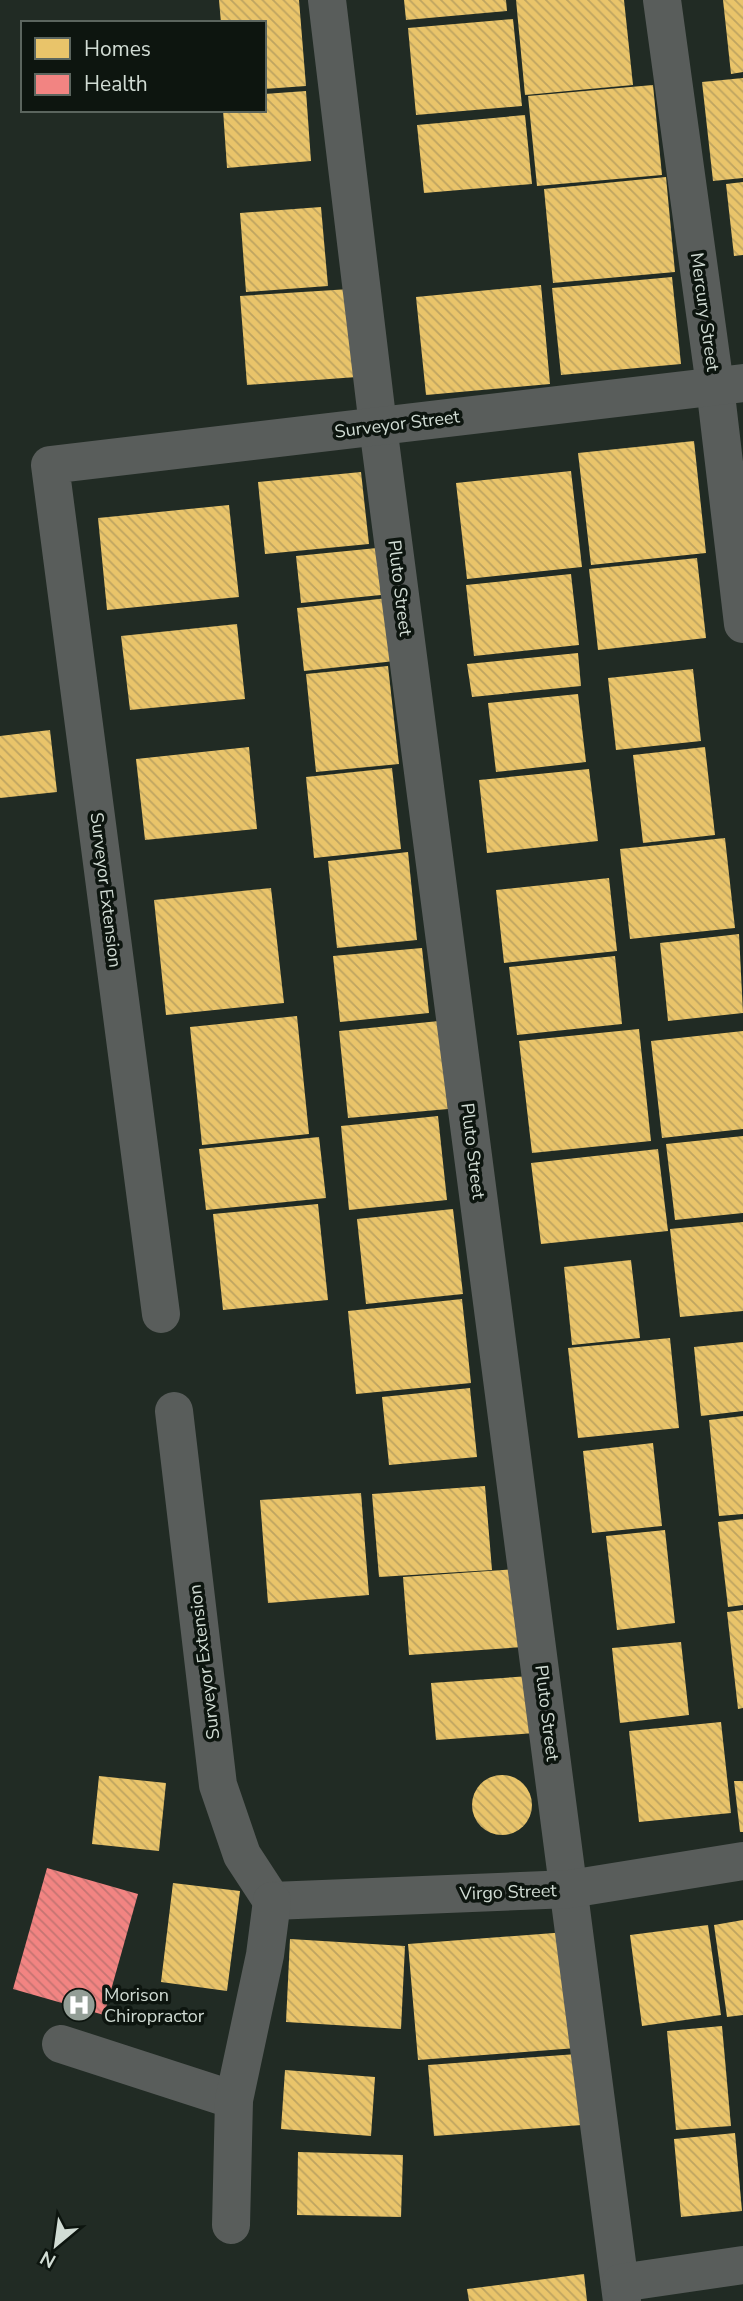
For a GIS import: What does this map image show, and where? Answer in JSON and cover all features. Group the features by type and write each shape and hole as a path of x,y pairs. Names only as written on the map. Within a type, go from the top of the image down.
{"street":[{"name":"Pluto Street","path":"327,0 378,426 621,2292"},
{"name":"Mercury Street","path":"662,0 729,384 743,624"},
{"name":"Surveyor Street","path":"50,466 729,384"},
{"name":"Surveyor Extension","path":"50,466 162,1314"},
{"name":"Surveyor Extension","path":"174,1411 218,1785 242,1856 272,1901"},
{"name":"Virgo Street","path":"272,1901 570,1889 743,1861"},
{"path":"231,2225 234,2100 265,1955 272,1901"},
{"path":"61,2045 234,2100"},
{"path":"621,2292 743,2266"}],"building: Homes":[{"path":"219,0 299,0 306,86 266,89 266,21 221,21"},
{"path":"404,0 506,0 507,11 406,20"},
{"path":"516,0 624,0 633,85 525,95"},
{"path":"723,0 743,0 743,72 731,74"},
{"path":"513,19 522,106 416,115 408,28"},
{"path":"743,78 743,178 713,181 702,82"},
{"path":"653,85 662,175 537,186 528,96"},
{"path":"306,91 311,161 227,168 223,112 266,112 266,94"},
{"path":"525,115 532,184 424,193 417,125"},
{"path":"666,177 675,272 553,283 544,189"},
{"path":"743,182 743,255 734,256 726,184"},
{"path":"321,207 328,286 246,292 240,213"},
{"path":"672,277 681,364 561,375 552,288"},
{"path":"541,285 550,384 426,395 416,297"},
{"path":"350,289 357,377 247,385 240,296"},
{"path":"694,441 706,553 591,565 578,453"},
{"path":"571,471 582,567 467,579 456,483"},
{"path":"361,472 369,544 265,554 258,482"},
{"path":"229,505 239,597 107,610 98,518"},
{"path":"377,548 381,595 301,603 296,556"},
{"path":"697,558 706,638 598,650 589,569"},
{"path":"571,574 579,645 474,656 466,585"},
{"path":"388,598 395,661 304,671 297,608"},
{"path":"237,624 245,699 130,710 121,636"},
{"path":"578,653 581,686 472,697 467,664"},
{"path":"388,666 399,764 316,772 306,674"},
{"path":"693,669 701,741 616,750 608,678"},
{"path":"578,694 586,762 496,772 488,703"},
{"path":"50,730 57,792 0,798 0,736"},
{"path":"249,747 257,829 145,840 136,759"},
{"path":"705,747 715,835 643,843 633,755"},
{"path":"392,768 401,849 314,858 306,777"},
{"path":"589,769 598,841 487,853 479,780"},
{"path":"725,838 735,928 630,939 620,849"},
{"path":"408,852 417,940 337,948 328,861"},
{"path":"609,878 617,951 504,963 496,890"},
{"path":"271,888 284,1003 166,1015 154,900"},
{"path":"739,934 743,1013 668,1021 660,943"},
{"path":"422,948 429,1013 340,1022 333,956"},
{"path":"615,956 622,1024 517,1035 509,967"},
{"path":"297,1016 309,1134 202,1145 190,1027"},
{"path":"439,1021 448,1109 348,1118 339,1031"},
{"path":"639,1029 651,1141 532,1153 519,1041"},
{"path":"743,1031 743,1129 662,1138 651,1041"},
{"path":"438,1116 447,1200 349,1210 341,1126"},
{"path":"743,1136 743,1213 675,1220 666,1144"},
{"path":"319,1137 326,1198 206,1210 199,1149"},
{"path":"658,1149 668,1231 541,1244 531,1163"},
{"path":"318,1204 328,1300 223,1310 213,1214"},
{"path":"453,1209 463,1294 366,1304 357,1219"},
{"path":"743,1222 743,1311 680,1317 670,1229"},
{"path":"631,1260 640,1338 572,1345 564,1267"},
{"path":"462,1299 471,1383 356,1394 348,1311"},
{"path":"670,1338 679,1428 578,1438 568,1348"},
{"path":"743,1342 743,1411 701,1416 694,1347"},
{"path":"470,1388 477,1457 389,1465 382,1397"},
{"path":"743,1416 743,1514 719,1516 709,1420"},
{"path":"653,1443 662,1526 592,1533 583,1451"},
{"path":"485,1486 492,1570 379,1577 372,1494"},
{"path":"361,1493 369,1595 268,1603 260,1500"},
{"path":"743,1519 743,1605 728,1607 718,1522"},
{"path":"665,1530 675,1623 617,1630 606,1536"},
{"path":"516,1569 523,1647 409,1655 403,1577"},
{"path":"743,1610 743,1708 738,1709 727,1612"},
{"path":"681,1642 689,1715 620,1723 612,1648"},
{"path":"530,1676 535,1733 436,1740 431,1683"},
{"path":"721,1722 731,1813 639,1822 629,1731"},
{"path":"496,1775 508,1775 524,1783 530,1793 530,1817 524,1827 508,1835 496,1835 480,1827 472,1811 472,1799 480,1783"},
{"path":"99,1776 166,1783 159,1851 92,1844"},
{"path":"734,1781 743,1781 743,1832 740,1832"},
{"path":"173,1883 240,1891 227,1991 161,1982"},
{"path":"743,1920 743,2015 727,2017 714,1925"},
{"path":"708,1925 721,2015 642,2026 630,1935"},
{"path":"567,1932 577,2048 418,2060 408,1944"},
{"path":"290,1939 405,1946 401,2029 286,2022"},
{"path":"722,2026 731,2126 676,2130 667,2031"},
{"path":"577,2054 582,2125 434,2136 428,2065"},
{"path":"285,2070 375,2077 371,2136 281,2129"},
{"path":"735,2133 742,2211 681,2217 674,2139"},
{"path":"298,2152 403,2155 401,2217 297,2215"},
{"path":"584,2274 587,2301 469,2301 467,2289"}],"building: Health":[{"path":"47,1868 138,1894 104,2015 13,1989"}],"place":[{"name":"Morison Chiropractor","path":"79,2005"}]}
